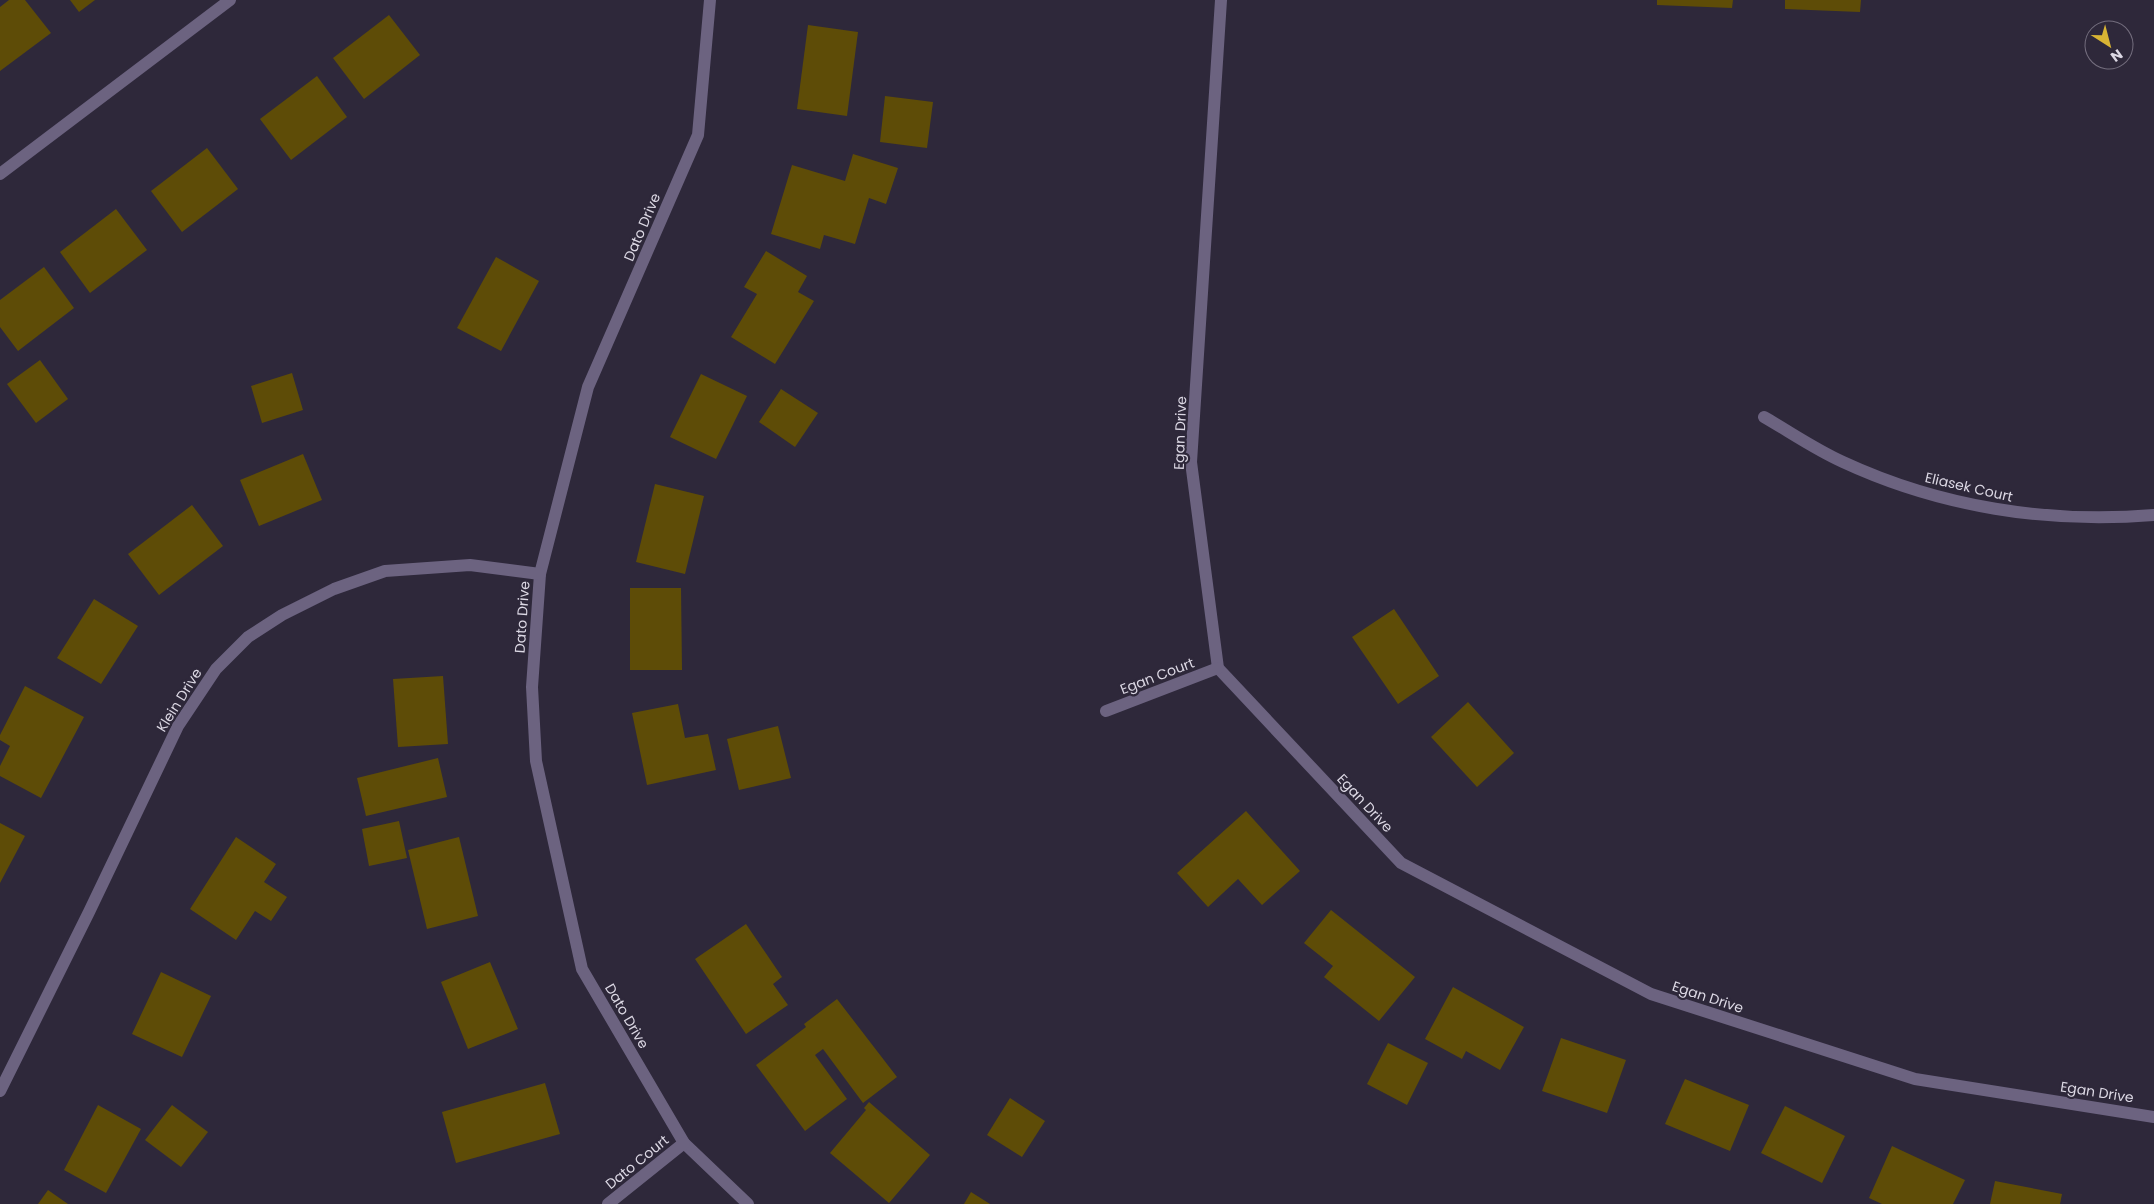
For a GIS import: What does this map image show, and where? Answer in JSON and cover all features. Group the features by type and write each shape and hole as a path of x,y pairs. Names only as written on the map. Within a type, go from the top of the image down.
{"street":[{"path":"0,174 230,0"},
{"name":"Dato Drive","path":"710,0 698,135 588,387 540,574 532,687 536,761 582,969 684,1143 748,1204"},
{"name":"Egan Drive","path":"1221,0 1191,462 1218,668 1401,863 1651,994 1915,1079 2154,1117"},
{"name":"Eliasek Court","path":"1764,417 1843,462 1927,495 2015,513 2119,518 2154,515"},
{"name":"Klein Drive","path":"0,1091 76,939 178,726 216,669 248,637 282,615 334,589 385,571 470,565 540,574"},
{"name":"Egan Court","path":"1106,711 1218,668"},
{"name":"Dato Court","path":"608,1204 684,1143"}],"building":[{"path":"9,0 25,0 51,33 0,71 0,7"},
{"path":"70,0 95,0 79,12"},
{"path":"1657,0 1733,0 1732,8 1657,5"},
{"path":"1785,0 1861,0 1860,12 1785,9"},
{"path":"389,15 420,55 364,99 333,58"},
{"path":"808,25 858,32 847,116 797,109"},
{"path":"317,76 347,117 291,160 260,119"},
{"path":"885,96 933,102 927,148 880,142"},
{"path":"207,148 238,189 182,232 151,191"},
{"path":"853,154 898,168 886,204 869,198 855,244 824,235 820,249 771,234 792,165 845,181"},
{"path":"116,209 147,250 90,293 60,252"},
{"path":"766,251 807,276 798,292 814,301 775,364 731,337 757,294 744,287"},
{"path":"496,257 539,281 501,351 457,328"},
{"path":"44,267 74,308 18,351 0,327 0,300"},
{"path":"40,360 68,399 36,423 7,384"},
{"path":"292,373 303,410 262,423 251,386"},
{"path":"701,374 747,396 716,459 670,437"},
{"path":"781,389 818,413 795,447 759,422"},
{"path":"303,454 322,500 259,526 240,480"},
{"path":"655,484 704,496 685,574 636,562"},
{"path":"192,505 223,546 159,595 128,554"},
{"path":"630,588 681,588 682,670 630,670"},
{"path":"94,599 138,626 101,684 57,658"},
{"path":"1394,609 1439,676 1398,704 1352,637"},
{"path":"443,676 448,744 398,747 393,679"},
{"path":"25,686 84,717 41,798 0,776 0,766 10,746 0,740 0,735"},
{"path":"1468,702 1514,753 1477,787 1431,737"},
{"path":"678,704 685,738 708,734 716,770 647,785 632,713"},
{"path":"778,726 791,778 739,790 727,739"},
{"path":"438,758 447,797 366,816 357,778"},
{"path":"1246,811 1300,871 1262,905 1238,879 1208,907 1177,873"},
{"path":"399,821 407,858 369,866 362,829"},
{"path":"0,823 25,836 0,883"},
{"path":"236,837 276,864 264,882 287,897 271,921 255,911 236,940 190,909"},
{"path":"459,837 478,916 427,929 408,850"},
{"path":"1331,910 1415,977 1379,1021 1324,977 1333,966 1304,943"},
{"path":"746,924 782,977 773,984 788,1005 746,1034 695,959"},
{"path":"490,962 518,1029 468,1049 441,982"},
{"path":"161,972 211,996 182,1057 132,1034"},
{"path":"1453,987 1524,1027 1500,1070 1466,1051 1462,1059 1425,1039"},
{"path":"837,999 897,1077 863,1103 823,1049 815,1055 847,1099 805,1131 756,1065 806,1027 804,1024"},
{"path":"1561,1038 1626,1060 1607,1113 1542,1091"},
{"path":"1388,1043 1428,1063 1407,1105 1367,1084"},
{"path":"1685,1079 1749,1105 1730,1151 1665,1124"},
{"path":"545,1083 560,1134 456,1163 442,1112"},
{"path":"1010,1098 1045,1121 1022,1157 987,1135"},
{"path":"869,1102 930,1155 889,1203 830,1153 866,1110 864,1108"},
{"path":"98,1105 141,1129 106,1193 64,1170"},
{"path":"172,1105 208,1132 181,1167 145,1140"},
{"path":"1785,1106 1845,1136 1822,1183 1761,1153"},
{"path":"1892,1146 1965,1180 1953,1204 1882,1204 1869,1198"},
{"path":"1995,1181 2062,1194 2060,1204 1990,1204"},
{"path":"48,1190 68,1204 38,1204"},
{"path":"971,1192 990,1204 964,1204"}]}
